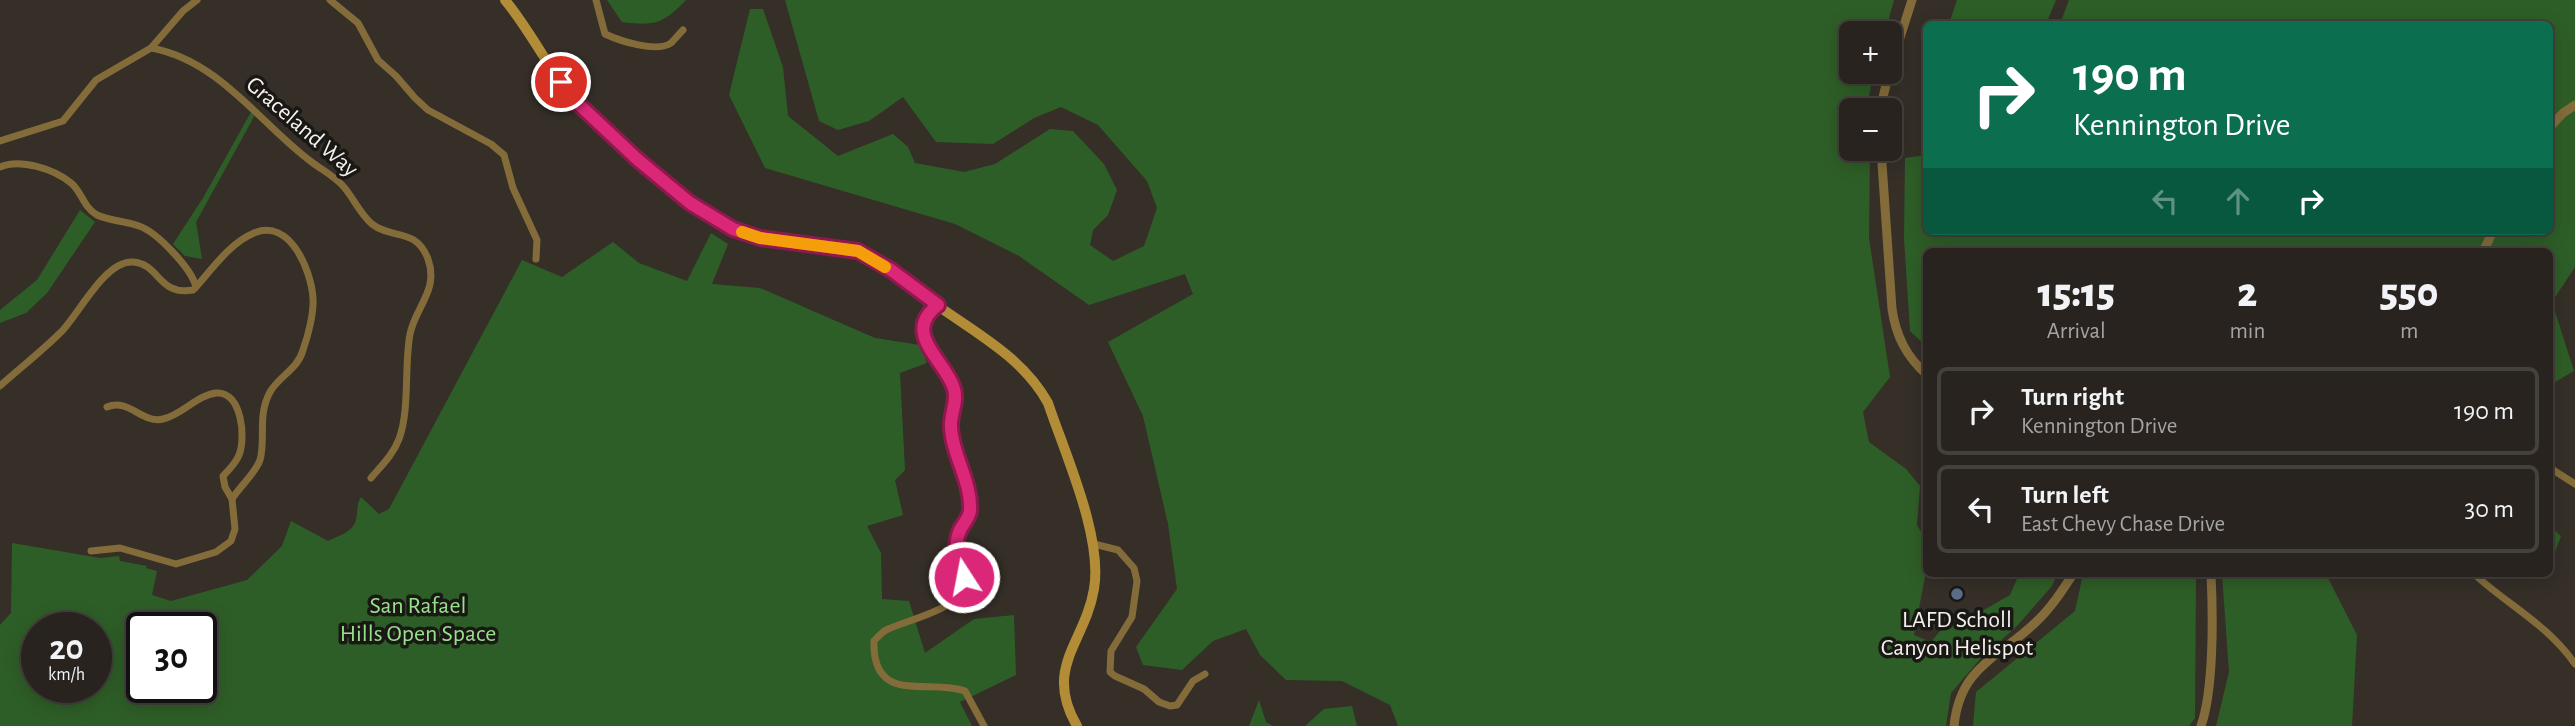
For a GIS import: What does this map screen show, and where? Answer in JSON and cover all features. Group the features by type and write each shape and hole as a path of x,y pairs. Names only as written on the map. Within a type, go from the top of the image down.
{"main road":[{"path":"505,0 519,16 570,96 637,159 690,203 733,229 760,238 858,251 891,270 1010,359 1038,384 1048,403 1094,544 1094,590 1064,668 1063,690 1069,712 1077,726"}],"street":[{"path":"0,141 63,121 96,80 151,48 183,11 197,0"},
{"path":"330,0 358,23 378,60 397,76 428,110 491,144 504,155 513,188 537,240 536,259"},
{"path":"596,0 604,34 621,41 658,48 670,44 683,30"},
{"path":"1902,32 1912,0"},
{"name":"Graceland Way","path":"151,48 182,57 217,78 309,160 341,184 373,225 408,236 418,242 427,257 431,273 428,295 410,336 400,437 394,451 371,478"},
{"path":"2553,124 2575,105"},
{"path":"1882,161 1895,330 1913,362 1923,371"},
{"path":"0,167 6,164 29,165 56,174 73,184 84,204 98,215 141,226 161,240 194,278 196,287"},
{"path":"0,386 63,330 103,278 121,263 135,262 147,266 170,288 179,292 193,290 236,243 256,232 268,230 283,234 293,244 311,282 313,300 303,353 291,371 271,390 263,411 258,464 232,499"},
{"path":"938,305 930,311 923,325 924,336 954,388 955,406 951,426 970,514 959,532 956,549 964,587 958,596 928,615 884,631 874,641 873,656 881,671 892,681 910,688 952,686 965,691 984,726"},
{"path":"91,551 120,548 176,564 216,552 231,541 235,529 232,499 223,477 240,452 239,409 233,399 225,394 211,395 163,419 149,420 121,405 107,407"},
{"path":"2553,470 2575,484"},
{"path":"1094,544 1118,550 1135,568 1137,581 1132,617 1111,651 1110,671 1115,677 1144,689 1159,702 1170,706 1177,705 1193,681 1205,674"},
{"path":"1954,726 1958,704 1972,675 1988,659 2035,624 2071,577"},
{"path":"2201,726 2208,697 2211,577"},
{"path":"2478,577 2538,622 2561,644 2575,664"}],"green space":[{"path":"607,0 686,0 664,19 643,24 622,22"},
{"path":"785,0 1894,0 1888,21 1839,21 1839,84 1871,84 1869,98 1839,98 1839,161 1870,161 1869,238 1890,377 1863,412 1869,442 1906,469 1920,486 1917,525 1923,535 1925,577 1914,635 1931,642 1944,626 1975,615 2010,595 2018,577 2056,577 2052,586 2017,626 1981,658 1951,693 1946,726 1398,726 1390,705 1342,681 1286,680 1260,655 1246,629 1213,641 1182,670 1143,665 1136,647 1177,589 1168,524 1143,416 1108,342 1193,294 1185,274 1089,305 1019,256 955,224 765,168 729,95 750,9 763,9 783,67 788,116 838,156 893,134 908,147 915,163 964,172 995,164 1050,129 1073,131 1104,164 1117,190 1108,215 1093,230 1090,245 1113,261 1144,246 1157,208 1147,181 1098,125 1061,107 1034,118 993,144 936,142 903,97 869,121 838,130 819,121"},
{"path":"1957,0 2056,0 2047,21 1950,21"},
{"path":"2069,0 2575,0 2575,267 2553,300 2553,248 1923,248 1923,343 1910,331 1904,239 1905,158 1923,156 1923,235 2553,235 2553,21 2061,21"},
{"path":"251,112 255,115 196,222 202,259 185,256 173,244 203,198"},
{"path":"80,210 95,222 47,293 26,313 0,323 0,310 37,280"},
{"name":"San Rafael Hills Open Space","path":"711,233 728,244 712,284 760,288 875,338 920,345 927,363 900,373 905,470 895,480 903,515 867,526 881,553 882,599 909,601 925,653 974,619 1014,615 1016,675 960,702 972,726 0,726 0,625 11,613 12,543 100,558 119,556 120,561 147,566 146,568 157,571 152,595 171,601 247,580 282,546 291,521 328,541 352,528 361,497 379,514 389,509 522,260 562,277 613,242 639,263 687,281"},
{"path":"2553,305 2574,371 2553,383"},
{"path":"2553,529 2561,536 2553,557"},
{"path":"2082,577 2196,577 2195,718 2189,726 1973,726 1976,692 2075,611"},
{"path":"2222,577 2328,577 2357,635 2352,726 2216,726 2229,672"},
{"path":"1259,700 1266,722 1273,726 1249,726"},
{"path":"1352,706 1357,726 1305,726 1324,709"}],"slow traffic":[{"path":"742,232 795,244 858,251 885,267"}],"place":[{"name":"LAFD Scholl Canyon Helispot","path":"1957,594"}],"route":[{"path":"561,82 570,96 637,159 690,203 733,229 760,238 858,251 891,270 938,305 930,311 923,325 924,336 954,388 955,406 951,426 970,514 959,532 956,549 957,563 964,577"}]}
